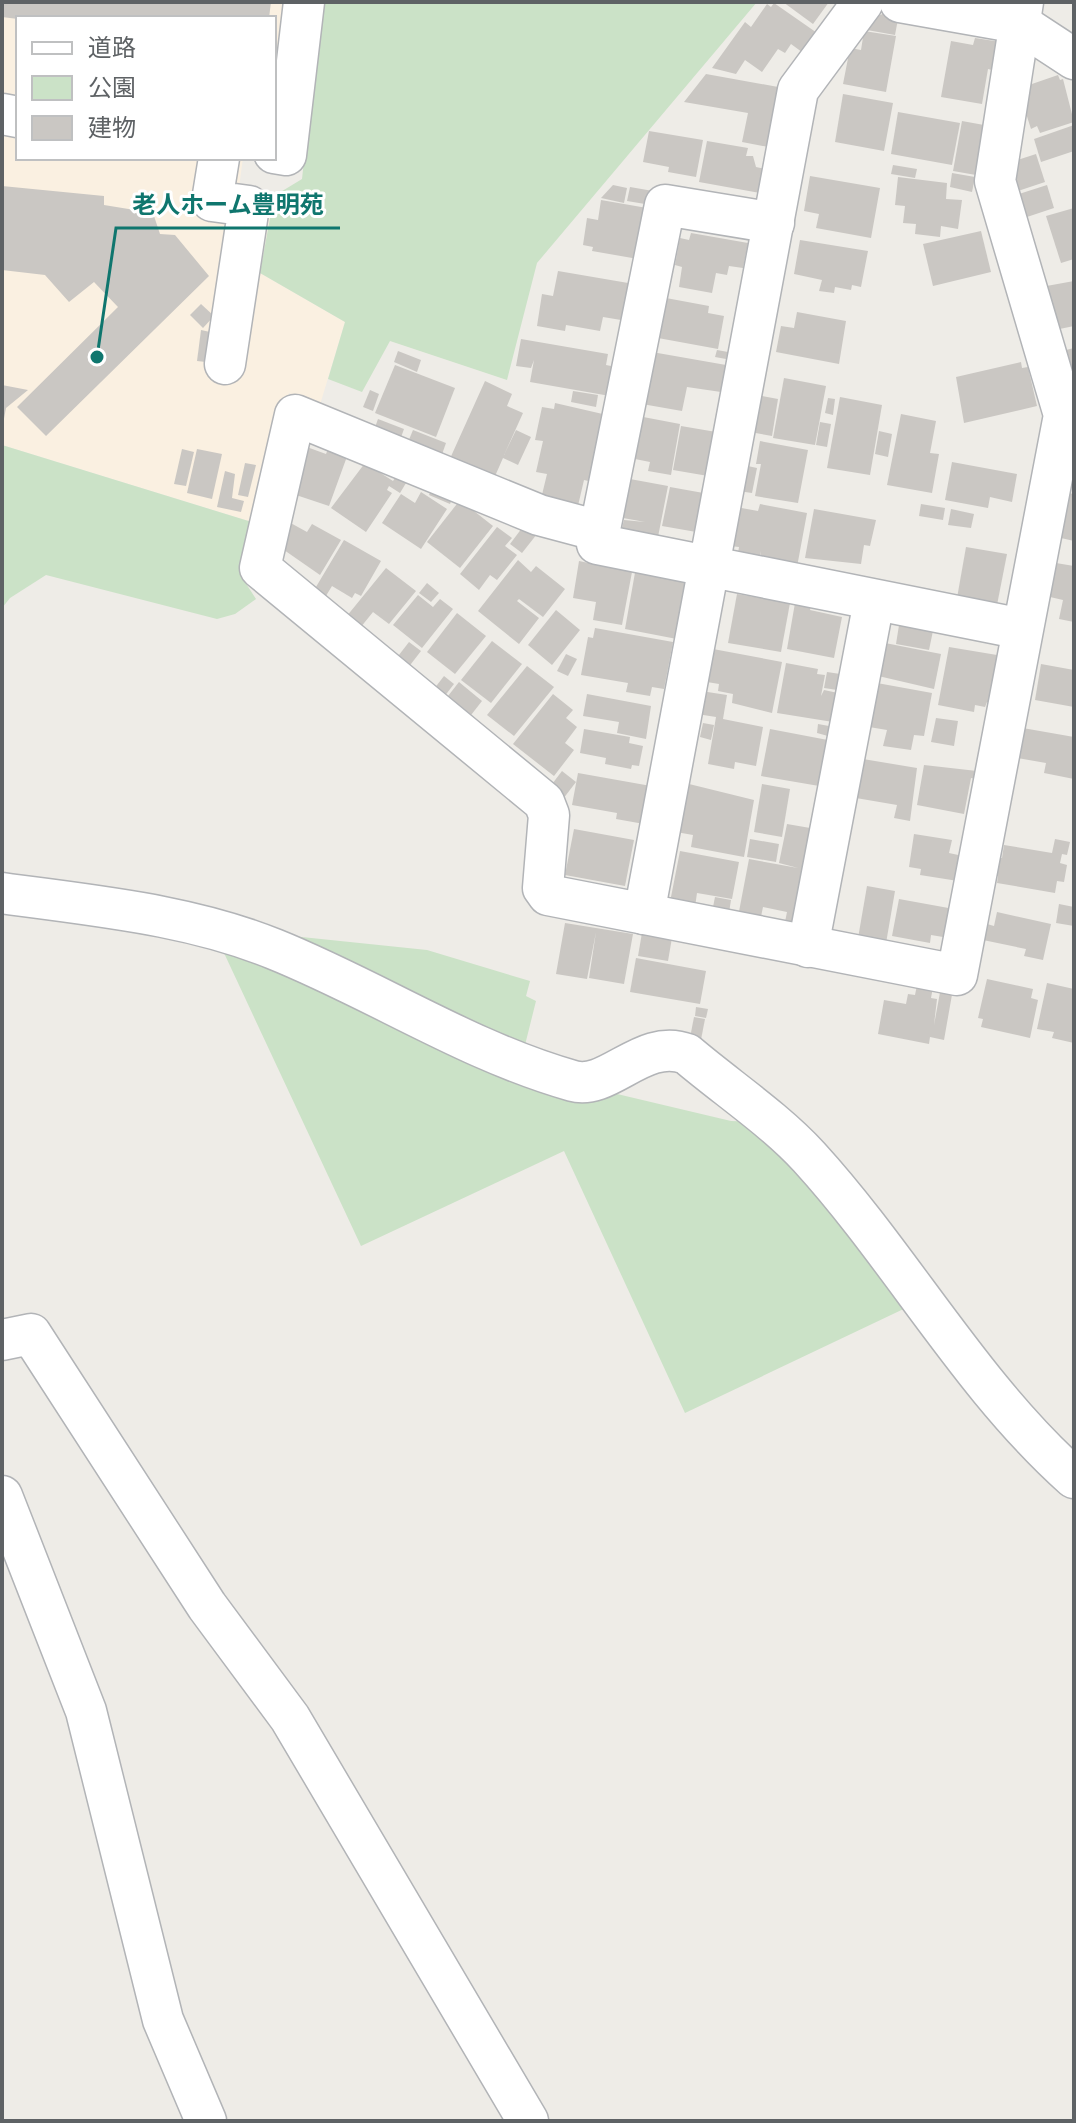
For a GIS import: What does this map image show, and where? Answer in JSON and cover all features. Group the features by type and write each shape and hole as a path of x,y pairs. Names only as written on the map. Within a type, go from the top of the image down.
{"street":[{"path":"280,154 304,2"},
{"path":"644,914 798,90 863,2"},
{"path":"900,2 1021,13 1074,59"},
{"path":"599,531 539,515 295,415 260,568 544,802 549,815 543,888 548,895 957,975 1064,415 995,181 1021,13"},
{"path":"219,160 212,201 249,206 225,364"},
{"path":"774,223 665,205 597,544 1022,629"},
{"path":"808,947 874,601"},
{"path":"2,893 146,913 196,924 274,949 502,1058 578,1082 594,1079 651,1052 676,1050 687,1054 807,1156 909,1280 1011,1415 1074,1478"},
{"path":"2,1340 31,1334 207,1606 290,1718 528,2121"},
{"path":"2,1496 86,1711 163,2020 206,2121"}],"shaded area":[{"path":"2,2 290,2 276,103 276,16 16,16 16,160 243,160 239,187 274,196 260,273 345,322 319,408 289,393 255,523 2,445"}],"green space":[{"path":"321,2 757,2 537,263 507,380 390,341 362,392 328,379 345,322 260,273 274,196 302,179"},
{"path":"2,445 255,523 243,579 256,599 235,614 217,619 46,575 10,598 2,608"},
{"path":"292,936 427,950 530,981 526,996 536,1001 522,1057"},
{"path":"217,938 596,1089 731,1121 758,1122 912,1305 685,1413 564,1151 361,1246"}],"building":[{"path":"2,2 271,2 269,16 2,17"},
{"path":"783,2 829,2 813,24"},
{"path":"774,3 820,35 806,55 791,44 785,53 778,49 762,72 745,60 736,74 712,68 745,22 751,27 767,4 771,7"},
{"path":"887,12 899,14 895,35 867,30 869,20"},
{"path":"864,31 896,36 886,92 843,84 850,48 861,50"},
{"path":"975,38 1001,42 996,71 988,69 982,104 941,97 951,41 973,45"},
{"path":"706,74 789,89 779,149 742,142 748,113 684,102"},
{"path":"1058,75 1060,80 1063,79 1074,122 1040,133 1037,126 1031,129 1023,104 1029,102 1026,91 1030,89 1029,85"},
{"path":"843,94 893,103 884,151 835,142"},
{"path":"898,112 960,123 952,165 891,154"},
{"path":"962,121 984,125 976,175 953,171"},
{"path":"1074,125 1074,151 1041,162 1034,139"},
{"path":"649,131 703,140 696,177 668,172 669,167 643,162"},
{"path":"707,141 748,148 746,156 753,156 756,167 765,169 760,193 699,182"},
{"path":"1036,154 1045,182 1018,191 1008,163"},
{"path":"893,165 917,169 915,178 891,174"},
{"path":"952,173 975,177 972,192 950,187"},
{"path":"810,176 880,188 871,238 816,228 819,214 804,211"},
{"path":"898,177 947,183 946,199 962,200 958,229 941,226 940,237 915,234 916,224 903,223 905,206 895,205"},
{"path":"613,185 627,188 624,203 601,198"},
{"path":"1047,185 1054,208 1027,217 1019,194"},
{"path":"2,186 104,196 104,205 153,213 160,234 175,235 209,276 46,436 17,407 118,307 94,282 69,302 45,275 2,270"},
{"path":"630,187 653,191 651,205 627,201"},
{"path":"601,200 647,208 638,259 592,251 593,247 583,245 587,218 598,220"},
{"path":"1074,208 1074,259 1061,263 1046,216"},
{"path":"981,231 991,272 933,286 923,244"},
{"path":"691,233 748,243 743,268 729,266 727,275 716,273 712,293 679,287 682,267 675,265 680,238 689,240"},
{"path":"800,240 868,251 861,287 852,285 851,290 835,287 834,293 819,291 822,280 794,274"},
{"path":"558,271 634,284 627,321 603,317 600,331 566,325 565,331 537,326 542,294 553,296"},
{"path":"1074,281 1074,326 1050,331 1041,287"},
{"path":"666,298 709,306 708,313 724,316 718,349 658,338"},
{"path":"201,304 214,316 203,328 190,315"},
{"path":"797,312 846,321 839,364 776,352 781,326 794,328"},
{"path":"201,330 210,332 206,362 197,361"},
{"path":"521,339 608,354 606,365 616,367 610,396 530,382 534,360 531,368 516,366"},
{"path":"1074,348 1074,376 1073,376 1066,350"},
{"path":"717,350 728,352 726,359 715,357"},
{"path":"398,351 421,360 417,372 394,362"},
{"path":"652,352 726,365 721,392 687,387 682,411 642,404"},
{"path":"1021,362 1022,368 1028,367 1037,406 964,423 956,377"},
{"path":"395,365 455,388 436,437 375,413"},
{"path":"784,378 826,386 815,445 773,438"},
{"path":"485,381 512,394 507,406 523,413 504,455 516,430 531,437 518,465 503,458 492,483 448,463"},
{"path":"2,385 28,390 6,408 3,424"},
{"path":"370,390 379,394 373,411 363,407"},
{"path":"573,391 598,395 596,407 571,402"},
{"path":"757,395 778,399 772,436 750,432"},
{"path":"840,397 882,405 870,475 827,468"},
{"path":"828,398 835,399 833,415 825,413"},
{"path":"555,403 607,415 593,482 584,480 577,510 540,503 547,474 536,472 543,441 535,440 542,407 554,409"},
{"path":"901,414 936,421 930,453 939,454 932,493 887,485"},
{"path":"638,416 680,424 671,475 648,471 650,462 630,458"},
{"path":"378,419 404,429 400,440 374,430"},
{"path":"820,422 831,424 827,447 816,445"},
{"path":"681,426 722,433 714,477 673,470"},
{"path":"413,430 446,443 440,460 406,447"},
{"path":"879,431 892,434 888,457 875,454"},
{"path":"760,441 808,450 798,503 755,496 761,464 756,464"},
{"path":"330,444 349,451 329,506 287,492 304,446 326,454"},
{"path":"182,449 194,452 186,486 174,484"},
{"path":"197,449 222,454 212,499 187,493"},
{"path":"952,462 1017,474 1012,502 990,497 988,508 945,500"},
{"path":"245,463 256,465 248,497 238,495"},
{"path":"365,463 393,481 399,472 409,478 400,493 389,486 387,490 392,493 366,532 331,508"},
{"path":"743,465 757,468 752,493 738,491"},
{"path":"225,471 235,474 232,498 244,501 241,512 217,507"},
{"path":"630,479 668,486 657,542 620,536 624,520 645,522 623,518"},
{"path":"433,486 454,495 450,504 429,495"},
{"path":"670,487 709,494 702,533 662,526"},
{"path":"421,492 447,509 421,549 382,523 401,494 415,503"},
{"path":"1061,492 1074,494 1074,541 1061,538"},
{"path":"460,500 493,526 460,568 427,542"},
{"path":"760,504 807,513 797,567 760,560 761,551 758,565 737,560 739,547 730,546 736,507 758,511"},
{"path":"921,504 945,508 943,520 919,516"},
{"path":"814,509 876,520 870,546 864,545 861,564 805,558"},
{"path":"951,509 974,514 971,528 948,525"},
{"path":"287,521 307,532 312,524 341,540 320,575 274,543"},
{"path":"525,524 537,534 522,553 510,544"},
{"path":"497,527 512,538 505,546 517,555 497,580 490,575 479,590 460,574"},
{"path":"344,540 381,561 361,596 355,593 352,598 332,586 321,604 310,597"},
{"path":"966,547 1007,554 997,605 957,598"},
{"path":"518,560 531,572 536,566 565,589 543,617 519,599 517,601 539,618 519,644 478,611"},
{"path":"579,561 632,572 622,625 593,620 596,602 573,598"},
{"path":"1056,563 1074,566 1074,622 1059,619 1063,600 1050,597"},
{"path":"636,567 663,572 661,578 692,584 682,640 625,629"},
{"path":"386,568 416,591 389,624 373,612 356,633 342,622"},
{"path":"427,583 439,593 431,602 419,593"},
{"path":"737,594 790,603 781,652 728,643"},
{"path":"418,595 433,607 440,599 453,609 422,648 393,625"},
{"path":"795,603 811,606 810,610 842,617 834,658 787,649"},
{"path":"556,610 580,630 552,665 528,645"},
{"path":"457,613 486,636 455,674 427,652"},
{"path":"900,619 934,626 929,650 896,644"},
{"path":"595,628 673,642 664,689 652,687 650,696 626,692 628,683 581,675 588,637 593,638"},
{"path":"492,641 522,664 491,703 461,680"},
{"path":"409,642 421,651 404,673 392,664"},
{"path":"880,642 941,654 934,689 874,675"},
{"path":"949,647 1003,656 994,703 987,702 985,707 975,705 974,712 938,705"},
{"path":"713,649 782,662 772,713 732,703 733,694 718,691 719,684 707,682"},
{"path":"566,654 577,659 568,676 557,671"},
{"path":"786,663 818,669 817,674 825,675 821,696 824,690 838,693 833,722 777,713"},
{"path":"1041,664 1074,670 1074,707 1035,700"},
{"path":"527,666 554,687 514,736 487,715"},
{"path":"827,672 847,675 844,691 824,688"},
{"path":"444,676 454,684 437,706 427,698"},
{"path":"459,682 482,701 464,724 441,705"},
{"path":"877,683 932,693 924,736 914,735 911,750 883,746 887,730 869,727"},
{"path":"701,691 727,695 723,719 763,727 756,766 735,762 734,769 708,764 716,717 697,714"},
{"path":"553,694 573,710 566,718 577,727 565,743 574,750 554,776 513,744"},
{"path":"587,694 651,706 646,739 617,733 619,722 583,716"},
{"path":"936,718 958,721 954,746 931,742"},
{"path":"703,723 714,725 711,740 700,737"},
{"path":"818,724 829,726 828,736 817,733"},
{"path":"1017,727 1074,737 1074,779 1044,773 1046,763 1012,757"},
{"path":"584,729 630,737 629,743 643,746 639,766 632,765 631,769 605,764 606,758 580,753"},
{"path":"770,729 833,741 825,787 761,776"},
{"path":"863,759 917,768 910,821 894,818 897,805 856,798"},
{"path":"924,765 977,771 976,779 971,778 964,814 917,805"},
{"path":"562,771 576,782 563,799 549,788"},
{"path":"578,773 651,786 644,824 616,819 617,813 572,805"},
{"path":"685,783 754,800 744,857 691,847 693,835 676,832"},
{"path":"762,784 790,789 782,837 754,832"},
{"path":"787,824 816,829 799,925 785,922 787,912 763,907 759,926 737,922 749,859 798,868 779,863"},
{"path":"574,829 634,840 625,886 565,875"},
{"path":"914,834 952,840 949,853 963,856 958,881 920,875 921,869 909,867"},
{"path":"750,839 779,844 776,862 747,857"},
{"path":"1055,839 1070,842 1067,855 1062,854 1060,863 1067,865 1064,882 1057,881 1055,893 997,883 998,876 991,875 994,857 1002,858 1004,845 1052,853"},
{"path":"680,851 739,862 732,899 697,893 695,907 670,902"},
{"path":"867,886 895,891 885,949 857,944"},
{"path":"715,897 731,900 728,919 711,917"},
{"path":"899,899 954,909 949,938 931,935 930,943 892,936"},
{"path":"1059,904 1074,907 1074,926 1056,923"},
{"path":"997,912 1051,924 1043,960 1024,956 1026,949 983,940 987,924 994,926"},
{"path":"565,923 633,934 624,984 589,978 596,932 587,979 556,974"},
{"path":"643,927 673,932 668,961 638,956"},
{"path":"636,958 706,971 700,1004 630,992"},
{"path":"987,979 1033,989 1031,998 1038,1000 1030,1038 981,1027 983,1019 978,1018"},
{"path":"1047,983 1074,989 1074,1043 1052,1038 1054,1032 1037,1029"},
{"path":"917,985 933,987 931,998 937,999 934,1025 941,987 953,989 944,1040 930,1037 929,1044 878,1034 884,1000 906,1004 908,994 915,995"},
{"path":"696,1007 708,1009 706,1018 695,1016"},
{"path":"694,1017 705,1019 699,1050 688,1048"}],"place":[{"name":"老人ホーム豊明苑","path":"97,357"}]}
